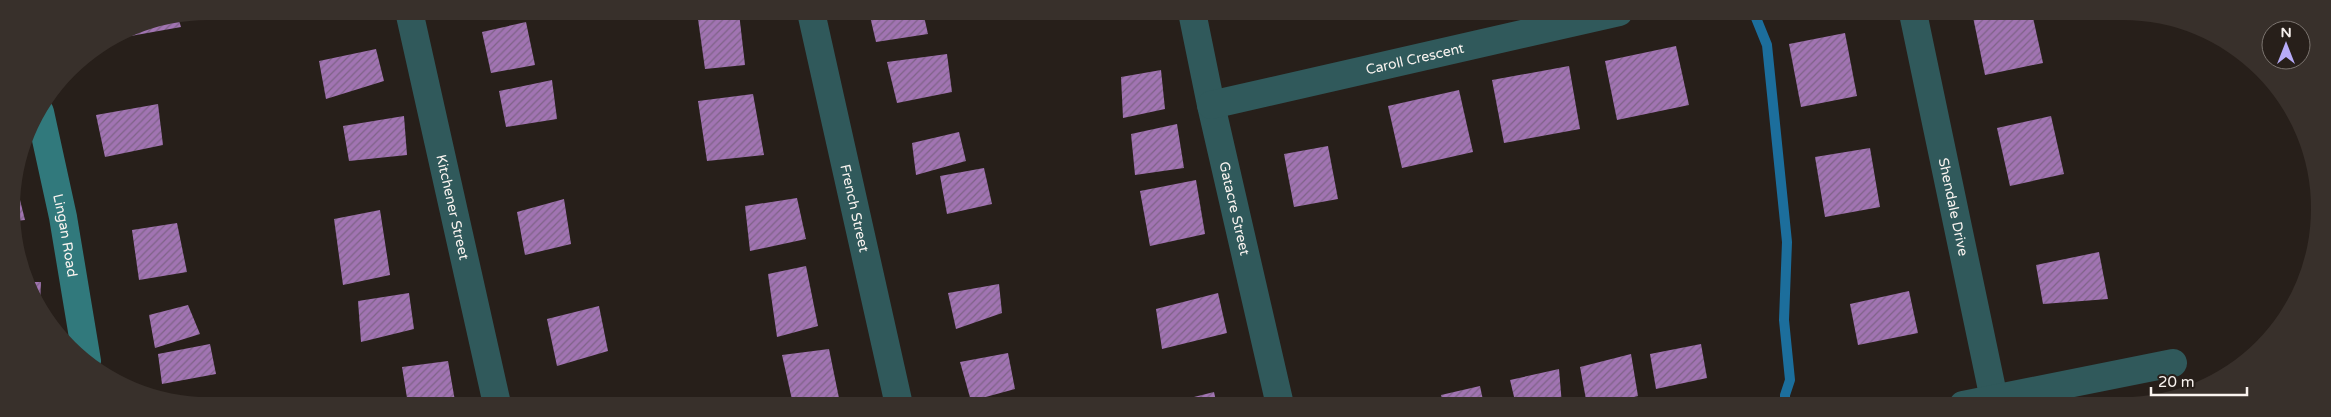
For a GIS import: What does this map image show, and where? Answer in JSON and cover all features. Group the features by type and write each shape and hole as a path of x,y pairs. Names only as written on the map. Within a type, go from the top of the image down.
{"street":[{"name":"Kitchener Street","path":"411,20 495,397"},
{"name":"French Street","path":"813,20 896,397"},
{"name":"Gatacre Street","path":"1194,20 1211,105 1278,397"},
{"name":"Caroll Crescent","path":"1211,105 1584,20"},
{"name":"Shendale Drive","path":"1914,20 1994,397"},
{"name":"Lingan Road","path":"42,120 63,216 85,351"},
{"path":"2004,397 2173,363"}],"building":[{"path":"698,20 740,20 745,65 705,69"},
{"path":"871,20 925,20 928,34 876,42"},
{"path":"1974,20 2034,20 2043,63 1985,75"},
{"path":"526,22 535,65 491,73 482,32"},
{"path":"180,23 181,27 132,36 160,26"},
{"path":"1845,33 1857,96 1801,107 1789,44"},
{"path":"1676,46 1689,105 1617,120 1605,61"},
{"path":"376,49 384,81 326,99 319,61"},
{"path":"947,54 952,92 897,103 887,62"},
{"path":"1569,66 1580,129 1504,143 1492,80"},
{"path":"1161,70 1165,109 1123,118 1121,77"},
{"path":"552,80 557,119 506,127 499,91"},
{"path":"1459,90 1473,152 1402,168 1388,106"},
{"path":"753,94 764,155 707,161 698,101"},
{"path":"158,104 163,145 105,157 96,115"},
{"path":"404,116 407,155 349,161 343,126"},
{"path":"2051,116 2064,174 2010,186 1997,128"},
{"path":"1177,124 1184,168 1135,175 1131,134"},
{"path":"959,132 966,161 916,175 912,143"},
{"path":"1328,146 1338,199 1294,207 1284,154"},
{"path":"1870,148 1880,207 1825,217 1815,157"},
{"path":"984,168 992,204 947,214 940,176"},
{"path":"1196,180 1205,234 1150,246 1140,191"},
{"path":"797,198 806,239 750,251 745,206"},
{"path":"564,199 571,244 525,255 517,212"},
{"path":"20,200 25,220 20,220"},
{"path":"380,210 390,275 343,285 334,219"},
{"path":"177,223 187,272 139,280 132,230"},
{"path":"2099,252 2108,299 2043,304 2036,265"},
{"path":"806,266 818,326 777,337 768,274"},
{"path":"34,282 41,282 40,295"},
{"path":"999,284 1002,313 956,329 948,293"},
{"path":"1909,291 1918,333 1858,345 1850,304"},
{"path":"409,293 414,329 361,342 358,301"},
{"path":"1218,293 1227,333 1162,349 1156,309"},
{"path":"188,305 200,334 155,348 149,315"},
{"path":"599,306 608,351 557,366 547,319"},
{"path":"210,344 216,374 162,384 158,354"},
{"path":"1701,344 1707,378 1656,389 1650,354"},
{"path":"829,349 839,397 791,397 782,355"},
{"path":"1008,353 1015,389 986,397 970,397 960,362"},
{"path":"1631,354 1638,396 1586,397 1580,367"},
{"path":"448,361 454,397 407,397 402,367"},
{"path":"1559,369 1561,397 1514,397 1510,380"},
{"path":"1480,386 1482,397 1441,397 1441,395"},
{"path":"1214,392 1215,397 1194,397"}],"waterway":[{"path":"1757,20 1767,45 1787,242 1784,320 1790,380 1785,397"}]}
